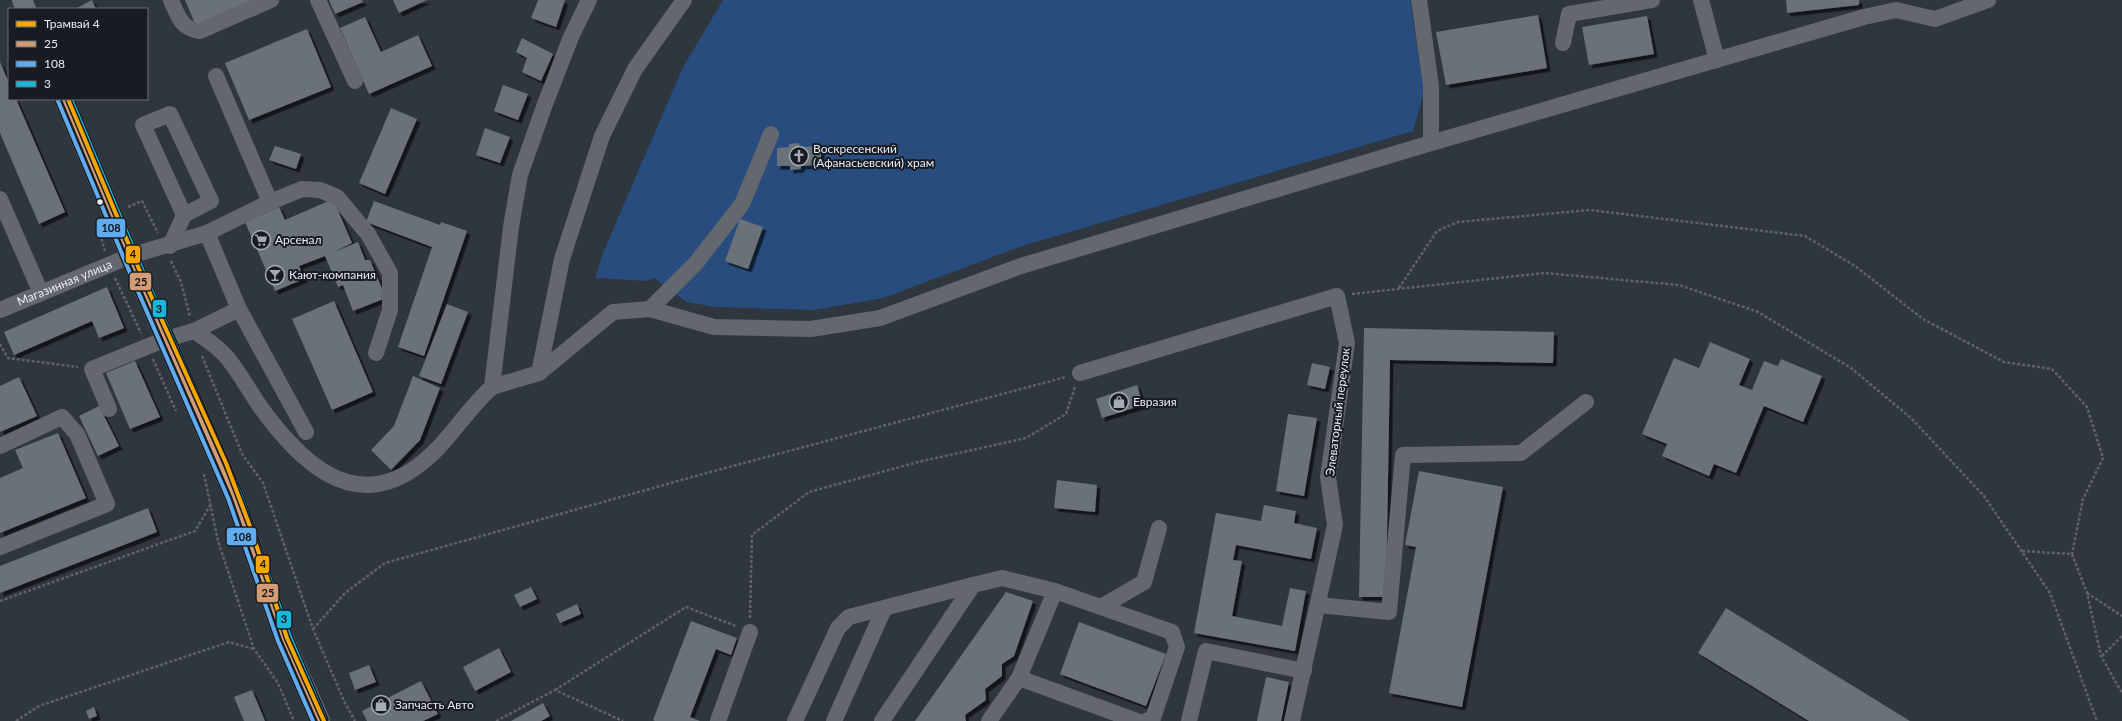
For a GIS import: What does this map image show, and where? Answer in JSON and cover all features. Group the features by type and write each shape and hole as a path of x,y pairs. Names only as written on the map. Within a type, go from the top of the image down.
{"main road":[{"path":"64,100 234,496 284,639 320,721"}],"street":[{"path":"171,0 179,20 190,30 200,31 271,0"},
{"path":"318,0 356,81"},
{"path":"492,387 510,235 520,175 566,50 589,0"},
{"path":"539,373 562,259 602,136 635,69 684,0"},
{"path":"1419,0 1431,86 1431,143"},
{"path":"1563,43 1569,14 1652,0"},
{"path":"1701,0 1717,60"},
{"path":"194,331 212,343 228,359 260,406 285,437 327,475 343,482 372,486 394,481 415,468 438,448 474,404 492,387 539,373 613,312 650,309 714,327 811,329 880,318 1021,266 1431,143 1901,5 1934,19 1988,0"},
{"path":"216,76 270,202"},
{"path":"170,246 184,215 211,201 170,114 143,125 184,215"},
{"path":"650,309 696,263 742,204 771,134"},
{"name":"Магазинная улица","path":"0,310 130,256 170,246 208,233 270,202 302,189 320,190 337,197 368,234 390,273 390,310 376,353"},
{"path":"0,199 41,293"},
{"path":"208,233 239,309 306,432"},
{"path":"1080,373 1337,296"},
{"name":"Элеваторный переулок","path":"1292,721 1335,525 1328,477 1346,343 1337,296"},
{"path":"109,409 92,369 147,347 194,331 239,309"},
{"path":"1318,605 1389,612 1403,455 1521,453 1586,402"},
{"path":"0,446 62,417 78,434 107,504 0,547"},
{"path":"1101,607 1144,582 1159,528"},
{"path":"795,721 838,628 849,617 1002,578 1056,591 1172,632 1177,647 1153,718 1146,721"},
{"path":"882,721 973,585"},
{"path":"989,721 1019,678 1056,591"},
{"path":"834,721 884,609"},
{"path":"718,721 750,632"},
{"path":"1189,721 1206,652 1304,671"},
{"path":"1019,678 1137,721"}],"path":[{"path":"1398,289 1437,231 1458,222 1590,210 1805,236 1855,266 1923,319 2004,362 2052,369 2087,407 2103,458 2083,499 2072,554 2086,593 2101,656 2122,693"},
{"path":"98,228 109,264 178,416"},
{"path":"1337,296 1544,273 1679,285 1758,312 1851,368 1911,418 1984,496 2050,593 2097,721"},
{"path":"0,344 8,358 92,369"},
{"path":"313,629 345,593 385,563 703,474 1080,373"},
{"path":"496,721 555,690 686,607 750,632 752,535 809,492 918,462 1026,438 1066,414 1080,373"},
{"path":"204,471 218,540 254,649 278,683 294,721"},
{"path":"0,601 195,531 211,504"},
{"path":"276,520 313,629 345,703 355,721"},
{"path":"2022,551 2072,554"},
{"path":"2086,593 2122,616"},
{"path":"2101,656 2122,636"},
{"path":"16,721 39,706 229,642 254,649"},
{"path":"555,690 623,721"}],"shaded area":[{"path":"723,0 1410,0 1424,92 1413,131 1022,246 883,298 814,310 715,307 687,302 654,278 647,281 595,278 603,253 683,67"}],"building":[{"path":"92,0 96,8 77,8"},
{"path":"185,0 256,0 196,26"},
{"path":"329,0 362,0 363,2 335,14"},
{"path":"393,0 427,0 399,13"},
{"path":"538,0 565,0 556,27 531,18"},
{"path":"1786,0 1859,0 1859,5 1787,13"},
{"path":"1538,15 1547,68 1446,85 1436,32"},
{"path":"1647,16 1654,54 1589,65 1582,27"},
{"path":"365,17 381,52 418,35 432,66 369,94 340,28"},
{"path":"307,29 331,87 249,120 225,63"},
{"path":"522,38 553,54 541,81 522,72 527,58 516,52"},
{"path":"0,62 8,81 8,100 16,100 65,212 39,224 0,133"},
{"path":"503,85 528,94 518,120 494,111"},
{"path":"391,108 417,119 385,194 359,183"},
{"path":"485,128 510,137 500,163 476,155"},
{"name":"Воскресенский (Афанасьевский) храм","path":"799,143 800,147 821,146 821,165 801,166 801,169 790,170 790,166 777,166 777,148 789,147 789,144"},
{"path":"275,146 301,154 296,169 269,160"},
{"path":"333,199 352,243 332,253 358,242 365,260 370,260 386,298 353,311 343,285 338,287 325,256 299,266 304,279 275,291 245,222 279,207 285,220"},
{"path":"374,201 440,225 441,222 467,231 424,356 398,347 432,247 366,222"},
{"path":"740,219 763,227 748,269 725,261"},
{"path":"107,287 124,328 99,338 92,321 14,355 4,332"},
{"path":"334,301 373,392 332,410 292,319"},
{"path":"447,304 468,312 441,384 419,376"},
{"path":"1364,328 1554,332 1553,363 1390,360 1386,597 1359,597"},
{"path":"1710,342 1750,359 1739,385 1752,390 1764,361 1778,366 1781,359 1822,376 1803,422 1764,406 1736,473 1714,464 1709,476 1662,456 1667,444 1642,434 1674,358 1699,368"},
{"path":"135,361 160,417 130,429 106,373"},
{"path":"1312,363 1330,367 1325,389 1307,385"},
{"path":"413,376 440,388 420,440 391,470 371,450 394,426"},
{"path":"19,377 37,416 0,432 0,386"},
{"name":"Евразия","path":"1137,385 1143,405 1102,418 1096,399"},
{"path":"99,406 119,446 98,456 79,416"},
{"path":"1288,414 1317,418 1304,496 1276,491"},
{"path":"58,433 86,498 0,533 0,478 23,468 15,450"},
{"path":"1419,471 1503,487 1462,707 1389,693 1416,547 1405,545"},
{"path":"1057,480 1097,485 1095,512 1054,508"},
{"path":"1264,505 1296,511 1294,523 1317,528 1311,559 1236,545 1233,560 1242,561 1232,616 1282,626 1290,588 1306,591 1295,651 1194,633 1216,513 1261,521"},
{"path":"148,508 157,532 0,593 0,566"},
{"path":"531,587 537,599 520,607 514,595"},
{"path":"1006,592 1033,601 1014,656 1002,664 1002,676 985,689 986,700 965,715 966,721 915,721"},
{"path":"577,604 581,614 560,623 556,614"},
{"path":"1726,608 1910,721 1809,721 1698,653"},
{"path":"691,621 737,638 731,655 716,649 690,717 700,721 655,721 653,720"},
{"path":"1079,622 1166,654 1146,706 1060,674"},
{"path":"499,648 511,672 475,691 463,667"},
{"path":"369,665 376,682 355,690 349,673"},
{"path":"1266,677 1289,682 1281,721 1257,721"},
{"path":"421,681 438,714 423,721 367,721 362,711"},
{"path":"252,690 265,721 244,721 234,697"},
{"path":"543,703 550,716 541,721 511,721"},
{"path":"94,707 97,716 89,719 86,711"}],"tram line":[{"name":"4","path":"68,100 139,269 226,463 251,529 287,638 324,721"}],"transit line":[{"name":"25","path":"64,100 136,271 234,496 284,639 320,721"},
{"name":"3","path":"71,100 142,269 240,494 290,637 325,719"},
{"name":"108","path":"58,101 130,273 228,498 278,641 313,721"}],"place":[{"name":"Воскресенский (Афанасьевский) храм","path":"799,156"},
{"name":"Арсенал","path":"261,240"},
{"name":"Кают-компания","path":"275,275"},
{"name":"Евразия","path":"1119,402"},
{"name":"Запчасть Авто","path":"381,705"}]}
